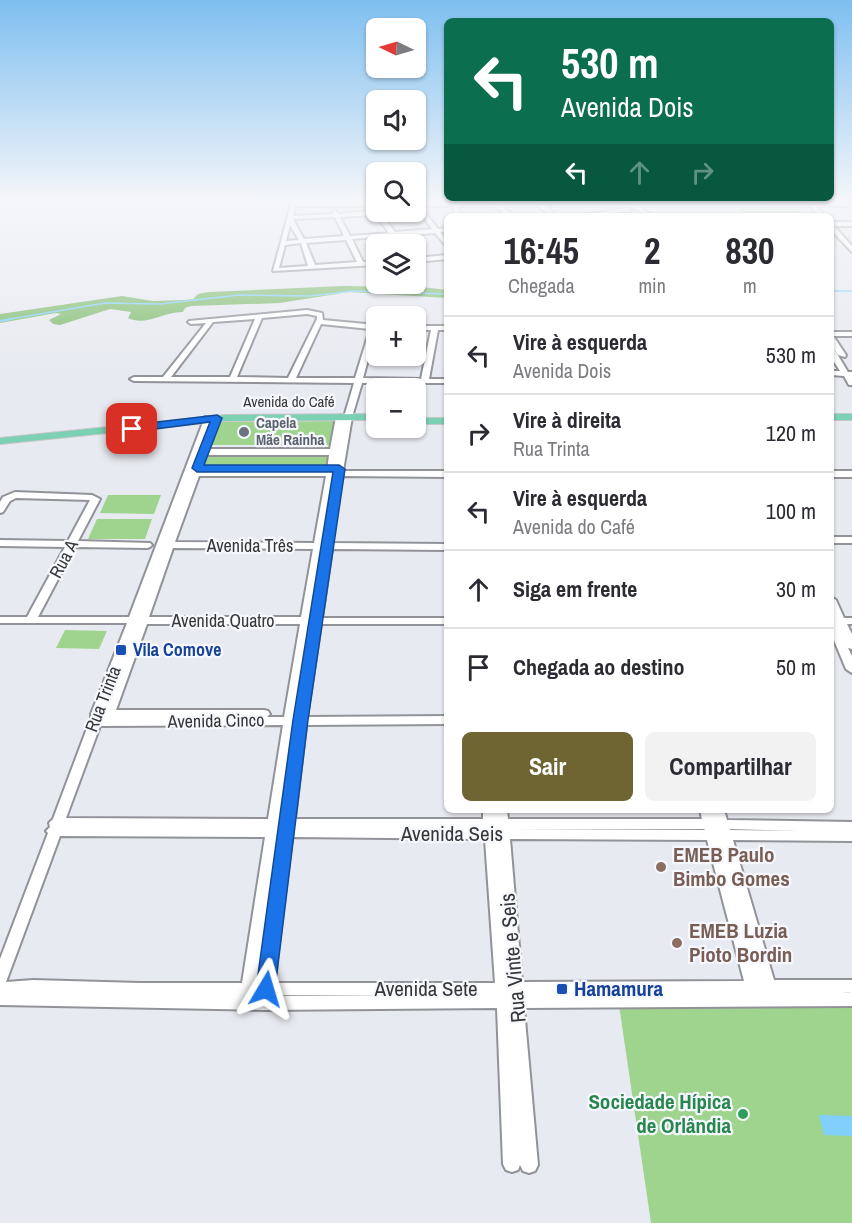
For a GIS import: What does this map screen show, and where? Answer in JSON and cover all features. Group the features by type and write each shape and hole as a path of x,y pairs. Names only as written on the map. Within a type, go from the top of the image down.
{"main road":[{"path":"834,418 852,418"},
{"name":"Avenida do Café","path":"0,441 212,420 366,419"},
{"path":"426,419 444,419"}],"street":[{"path":"278,258 275,270 366,264"},
{"path":"309,258 312,267"},
{"path":"358,258 361,264"},
{"path":"191,322 314,312 320,315 319,322 291,380"},
{"path":"229,380 255,317"},
{"path":"165,379 210,322"},
{"path":"319,322 366,326"},
{"path":"426,328 444,328"},
{"path":"425,378 435,328"},
{"path":"834,333 852,333"},
{"path":"834,344 850,371 852,383"},
{"path":"834,354 850,371"},
{"path":"334,471 334,449 366,357"},
{"path":"834,372 850,371"},
{"path":"134,379 366,380"},
{"path":"426,380 444,381"},
{"path":"248,996 279,829 344,419"},
{"name":"Rua Trinta","path":"192,471 205,448 212,420"},
{"name":"Rua Trinta","path":"0,979 55,827 101,718 212,420"},
{"path":"205,448 334,449"},
{"path":"834,469 852,469"},
{"path":"192,471 444,471"},
{"path":"834,474 852,474"},
{"name":"Rua A","path":"0,510 6,499 15,495 93,497 94,499 32,620"},
{"path":"834,540 852,540"},
{"name":"Avenida Três","path":"166,543 444,541"},
{"path":"0,543 147,545"},
{"name":"Avenida Três","path":"323,543 444,547"},
{"path":"834,546 852,546"},
{"path":"837,619 852,614"},
{"name":"Avenida Quatro","path":"0,620 444,615"},
{"name":"Avenida Quatro","path":"311,618 444,621"},
{"path":"837,619 852,646"},
{"path":"837,619 852,669"},
{"name":"Avenida Cinco","path":"101,718 444,714"},
{"name":"Avenida Cinco","path":"296,717 444,720"},
{"name":"Avenida Seis","path":"55,827 279,829 496,823 715,823 852,827"},
{"name":"Rua Vinte e Seis","path":"496,823 510,995 520,1164"},
{"path":"715,823 763,993"},
{"name":"Avenida Seis","path":"715,823 852,836"},
{"path":"265,996 279,829"},
{"name":"Avenida Sete","path":"0,989 33,986 248,996"},
{"name":"Avenida Sete","path":"0,998 763,993 852,986"},
{"name":"Avenida Sete","path":"763,993 852,999"}],"green space":[{"path":"366,286 366,293 349,292 280,303 191,306 185,308 183,312 142,321 128,318 131,312 110,309 60,325 53,324 49,320 61,314 56,313 0,323 0,314 122,296 153,301 193,299 198,294"},
{"path":"426,287 444,290 444,298 382,294 426,294"},
{"path":"340,421 335,445 206,445 215,422"},
{"path":"203,452 334,452 330,469 197,468"},
{"path":"108,495 161,495 154,514 100,513"},
{"path":"97,519 152,519 145,539 88,539"},
{"path":"65,630 107,631 99,649 56,648"},
{"name":"Sociedade Hípica de Orlândia","path":"852,1003 852,1223 651,1223 619,1005"}],"water":[{"path":"819,1115 852,1116 852,1136 824,1135"}],"waterway":[{"path":"4,320 105,303 160,304 239,295 310,296 353,291 444,294"},
{"path":"834,291 852,291"},
{"path":"0,321 12,319"}],"place":[{"name":"Capela Mãe Rainha","path":"244,432"},
{"name":"Vila Comove","path":"121,650"},
{"name":"EMEB Paulo Bimbo Gomes","path":"661,867"},
{"name":"EMEB Luzia Pioto Bordin","path":"677,943"},
{"name":"Hamamura","path":"562,989"},
{"name":"Sociedade Hípica de Orlândia","path":"743,1114"}],"route":[{"path":"132,429 217,418 197,468 339,469 301,720 266,989"}]}
